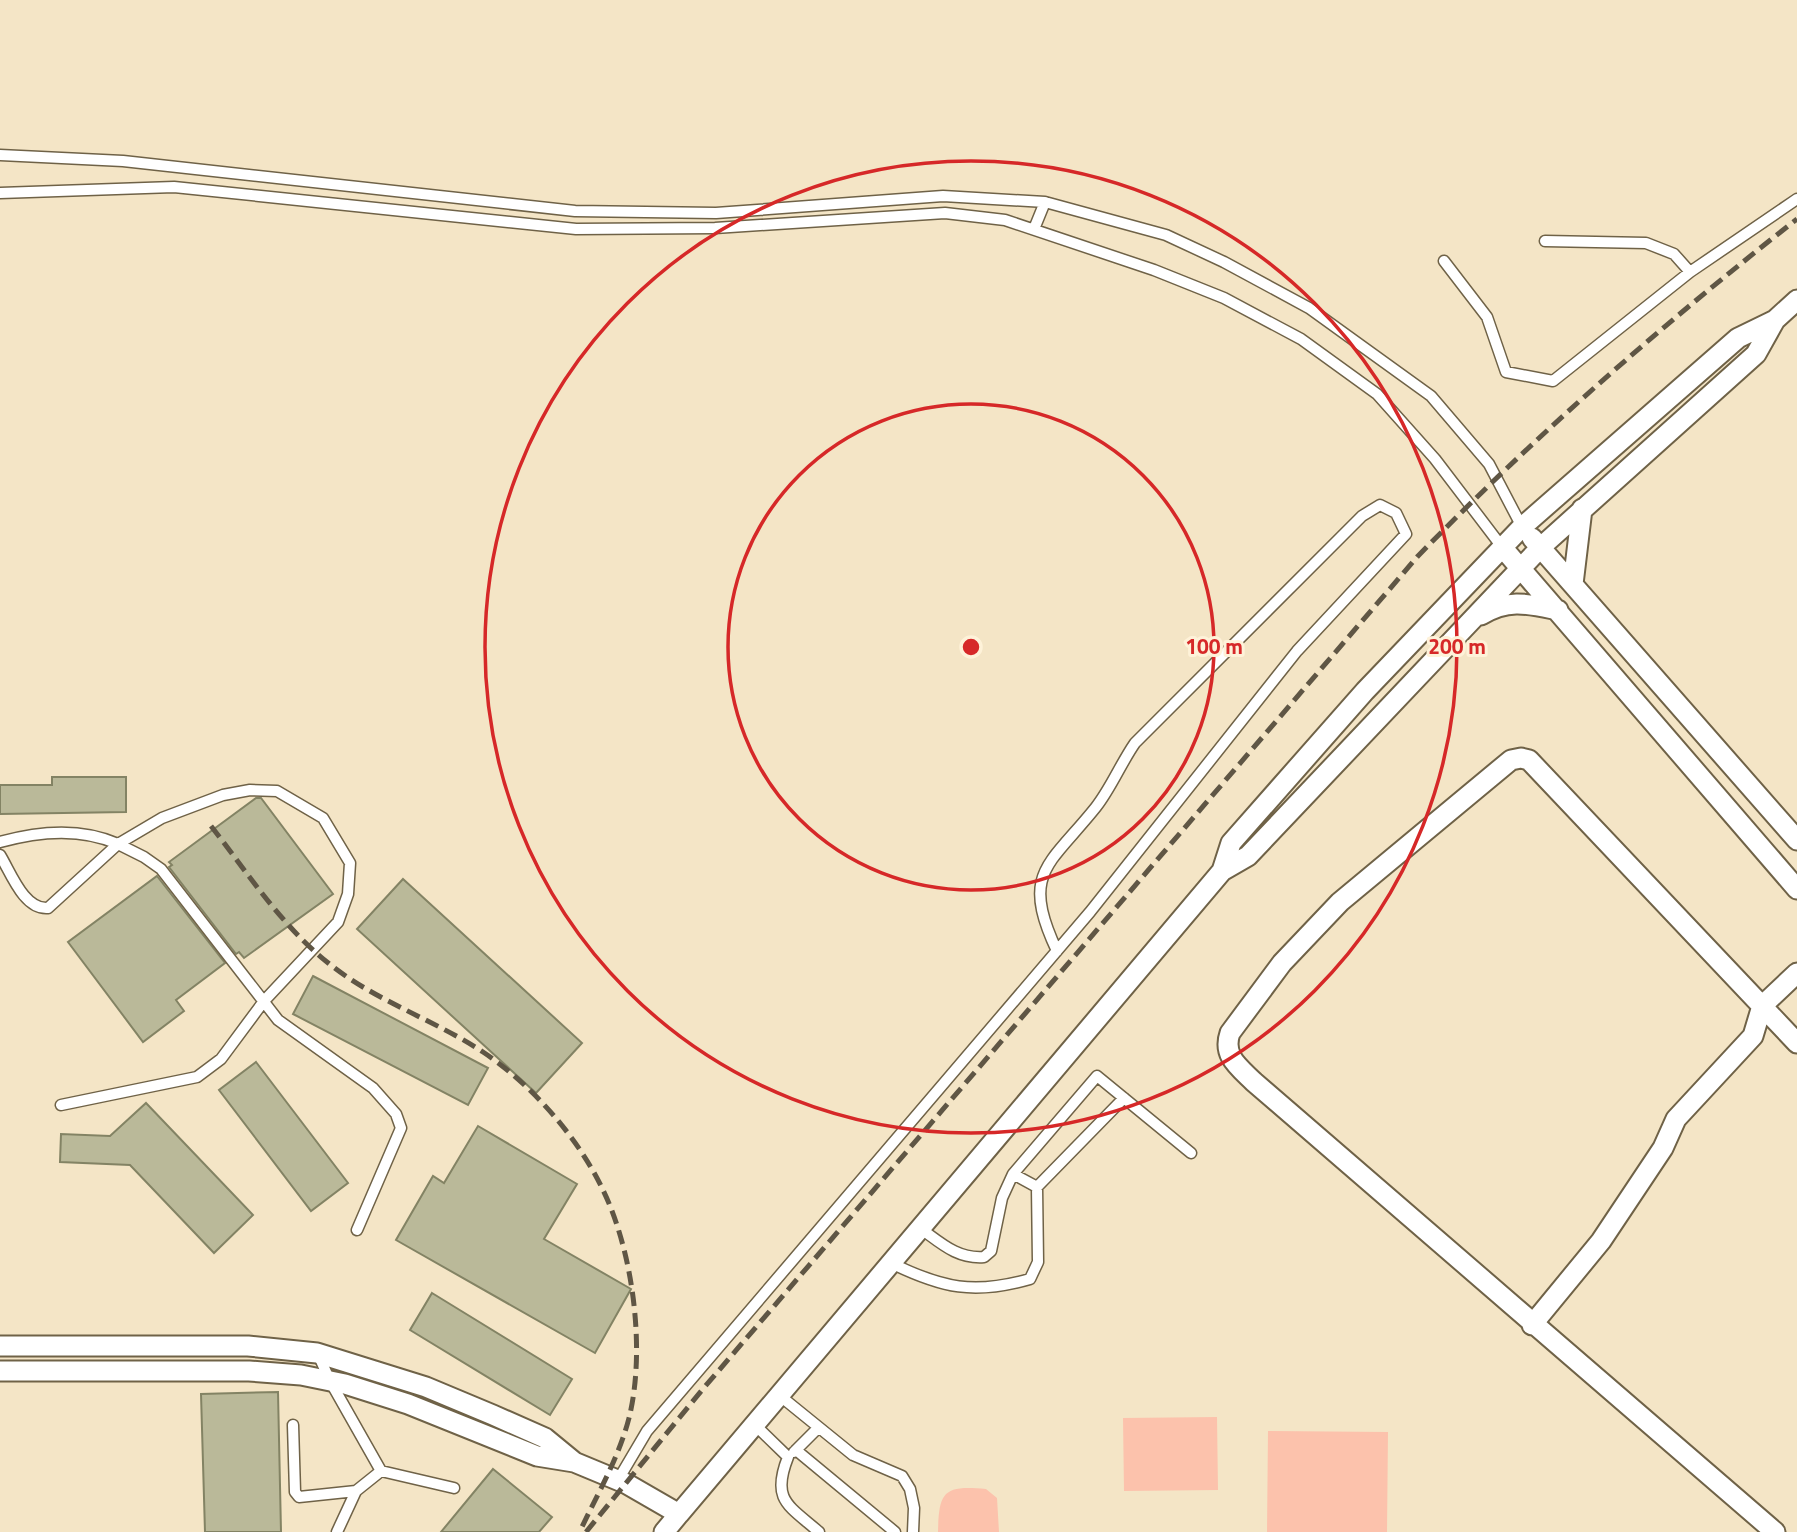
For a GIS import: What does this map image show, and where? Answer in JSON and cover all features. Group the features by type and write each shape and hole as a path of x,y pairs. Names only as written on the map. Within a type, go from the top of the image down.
{"street":[{"path":"1222,871 1231,843 1365,691 1522,527 1738,338 1775,320 1797,300"},
{"path":"664,1532 1222,871 1248,856 1541,547 1756,354 1775,320"},
{"path":"1573,584 1582,509"},
{"path":"1522,527 1797,840"},
{"path":"1502,547 1748,828 1797,889"},
{"path":"1463,627 1496,605 1507,603 1558,610"},
{"path":"1775,1532 1532,1325 1237,1065 1229,1056 1227,1041 1235,1025 1282,963 1340,902 1511,760 1521,758 1529,760 1762,1006 1793,1032"},
{"path":"1748,828 1771,810"},
{"path":"1532,1325 1601,1241 1662,1148 1676,1119 1754,1036 1762,1006 1795,980"},
{"path":"1754,1036 1793,1032"},
{"path":"0,1346 248,1346 317,1353 426,1387 494,1415 545,1438 574,1462"},
{"path":"0,1371 249,1371 300,1375 330,1381 408,1404 537,1457 574,1462 618,1480 679,1514"}],"lane":[{"path":"0,155 123,161 575,211 716,213 943,196 1045,202 1166,236 1224,262 1309,308 1432,396 1489,464 1522,527"},
{"path":"0,193 174,187 233,191 421,214 576,229 715,229 945,213 1005,220 1224,298 1301,339 1377,394 1434,459 1502,547"},
{"path":"421,214 422,196"},
{"path":"1444,261 1487,317 1506,372 1553,381 1690,272 1797,199"},
{"path":"1034,229 1045,202"},
{"path":"1545,241 1646,243 1674,254 1690,272"},
{"path":"618,1480 647,1431 1057,951 1174,807 1248,709 1342,600 1406,534 1396,513 1380,505 1362,516 1135,743 1116,769 1099,804 1045,868 1038,899 1057,951"},
{"path":"0,855 30,904 39,909 48,908 117,845 162,818 223,795 250,790 277,791 323,818 350,863 348,894 338,922 264,1001 221,1059 197,1077 61,1105"},
{"path":"0,842 40,832 91,834 145,857 161,869 278,1020 373,1088 396,1114 401,1128 357,1230"},
{"path":"920,1228 952,1252 969,1258 984,1257 991,1251 1002,1198 1013,1174 1097,1076 1191,1153"},
{"path":"890,1263 925,1280 953,1288 978,1288 1030,1279 1038,1262 1037,1187 1124,1098"},
{"path":"1013,1174 1037,1187"},
{"path":"317,1353 381,1471 454,1488"},
{"path":"779,1395 853,1455 902,1476 910,1489 914,1508 913,1532"},
{"path":"754,1424 895,1532"},
{"path":"293,1425 295,1492 299,1497 356,1491"},
{"path":"818,1428 792,1453 779,1485 784,1502 819,1532"},
{"path":"337,1532 356,1491 381,1471"}],"shaded area":[{"path":"1217,1417 1218,1490 1124,1491 1123,1418"},
{"path":"1268,1431 1388,1432 1387,1532 1267,1532"},
{"path":"960,1488 986,1489 997,1498 999,1532 938,1532 940,1508 946,1494"}],"building":[{"path":"52,777 126,777 126,812 0,814 0,785 52,785"},
{"path":"256,798 261,798 333,894 244,958 239,952 236,954 169,867 172,865 169,862"},
{"path":"157,876 225,963 176,1000 184,1011 143,1042 68,942"},
{"path":"403,879 582,1043 536,1093 357,929"},
{"path":"313,976 488,1068 468,1105 293,1014"},
{"path":"256,1062 348,1183 311,1211 219,1090"},
{"path":"146,1103 253,1215 214,1253 130,1165 60,1162 61,1134 110,1136"},
{"path":"478,1126 577,1184 544,1239 631,1289 595,1353 396,1240 433,1176 444,1183"},
{"path":"432,1293 572,1379 550,1415 410,1330"},
{"path":"278,1392 281,1532 205,1532 201,1394"},
{"path":"493,1469 552,1517 539,1532 441,1532"}],"railway":[{"path":"586,1532 702,1390 1418,556 1602,381 1797,219"},
{"path":"211,826 265,897 310,947 364,987 464,1040 501,1065 552,1113 593,1170 613,1215 629,1271 634,1302 636,1362 634,1391 625,1432 608,1475 581,1529"}]}
